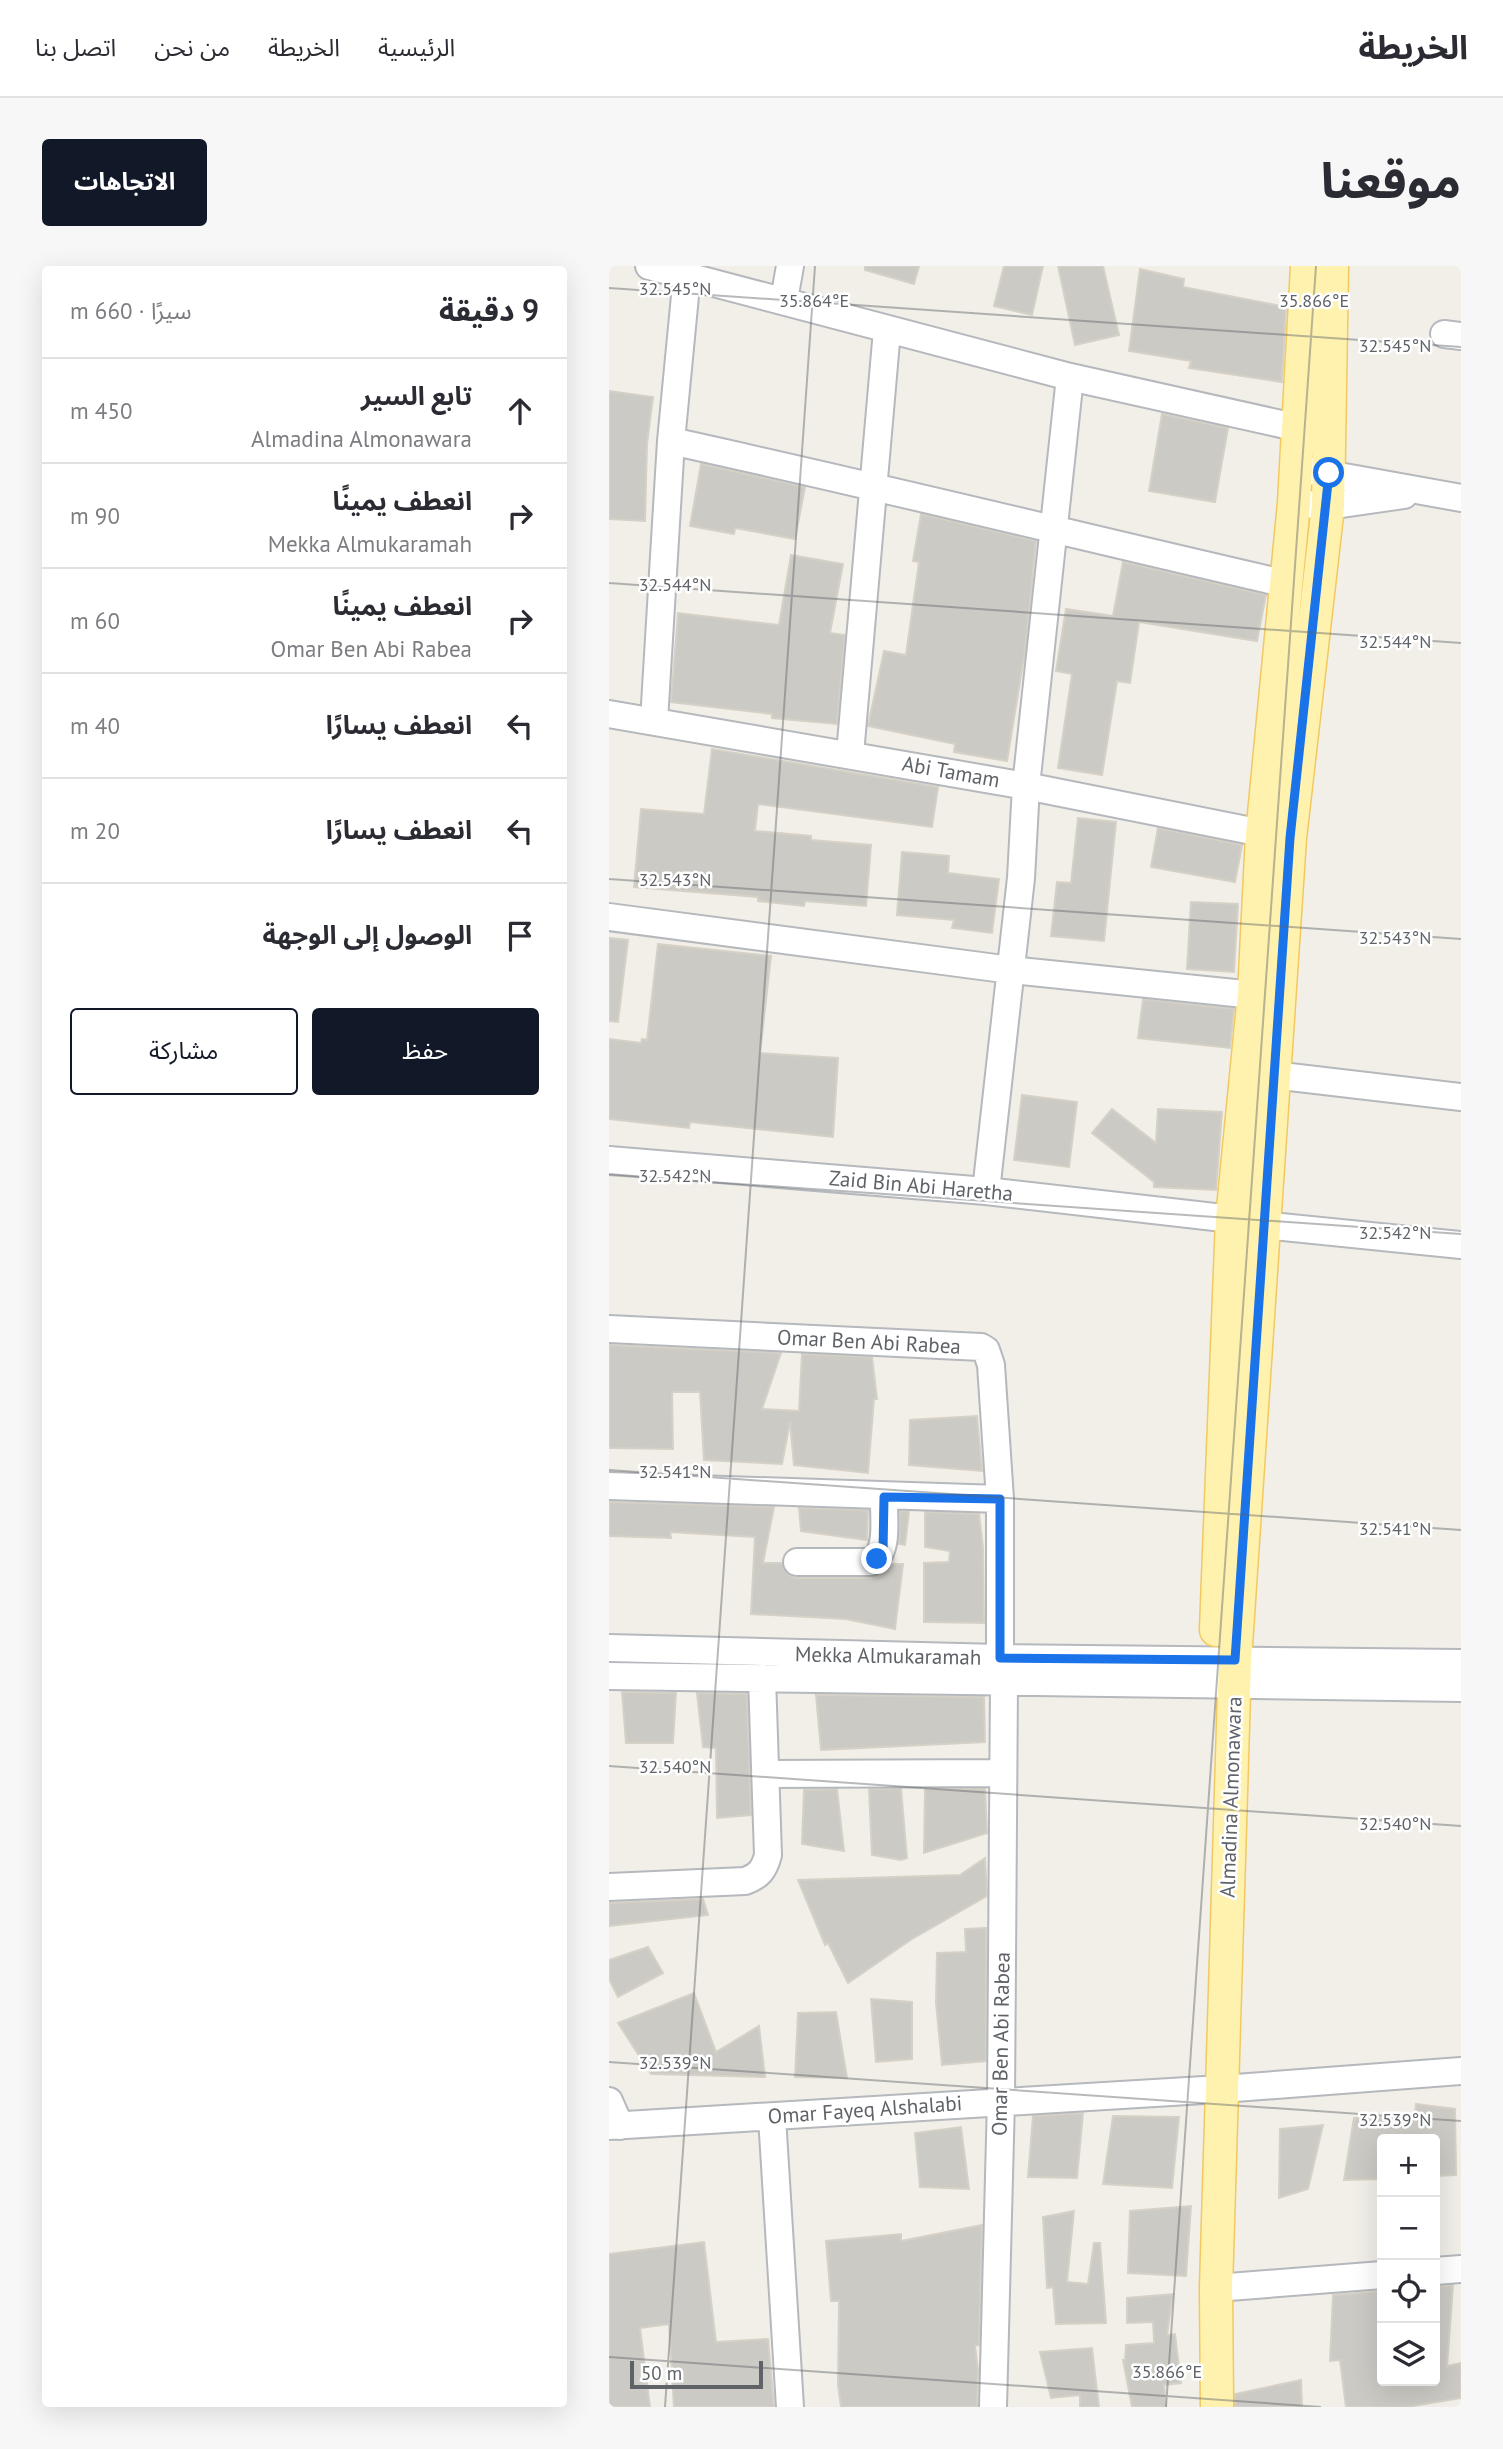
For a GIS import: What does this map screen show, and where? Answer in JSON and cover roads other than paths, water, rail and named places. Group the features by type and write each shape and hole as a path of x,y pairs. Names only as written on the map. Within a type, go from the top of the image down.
{"main road":[{"path":"1225,1672 1263,1225 1273,1074 1276,836 1287,584 1299,428 1307,266"},
{"path":"1197,2407 1213,2089 1225,1672 1231,1219 1254,995 1328,506 1332,266"},
{"path":"1213,2089 1217,2407"}],"street":[{"path":"649,266 1070,377 1299,428"},
{"path":"783,300 790,266"},
{"path":"654,721 671,441 687,275"},
{"path":"850,754 887,330"},
{"path":"986,1191 1011,970 1026,786 1070,377"},
{"path":"671,441 873,485 1055,531 1287,584"},
{"path":"1296,469 1461,498"},
{"path":"1294,503 1328,506 1423,493"},
{"name":"Abi Tamam","path":"609,714 1026,786 1276,836"},
{"path":"609,917 1011,970 1254,995"},
{"path":"1273,1074 1461,1097"},
{"name":"Zaid Bin Abi Haretha","path":"609,1160 986,1191 1231,1219"},
{"path":"1263,1225 1461,1245"},
{"name":"Omar Ben Abi Rabea","path":"609,1329 981,1347 990,1355 1000,1499 1003,1773 1001,2100 993,2407"},
{"path":"609,1486 1000,1499"},
{"path":"797,1562 871,1562 877,1559 883,1551 884,1497"},
{"name":"Mekka Almukaramah","path":"609,1648 1002,1670"},
{"name":"Mekka Almukaramah","path":"609,1676 762,1678 1002,1670 1225,1672 1461,1663"},
{"name":"Mekka Almukaramah","path":"1225,1672 1461,1688"},
{"path":"609,1887 745,1881 757,1877 765,1867 768,1855 762,1678"},
{"path":"765,1774 1003,1773"},
{"name":"Omar Fayeq Alshalabi","path":"614,2126 1461,2071"},
{"path":"609,2101 614,2126"},
{"path":"772,2117 790,2407"},
{"path":"1440,2271 1461,2269"},
{"path":"1216,2288 1377,2275"}]}
